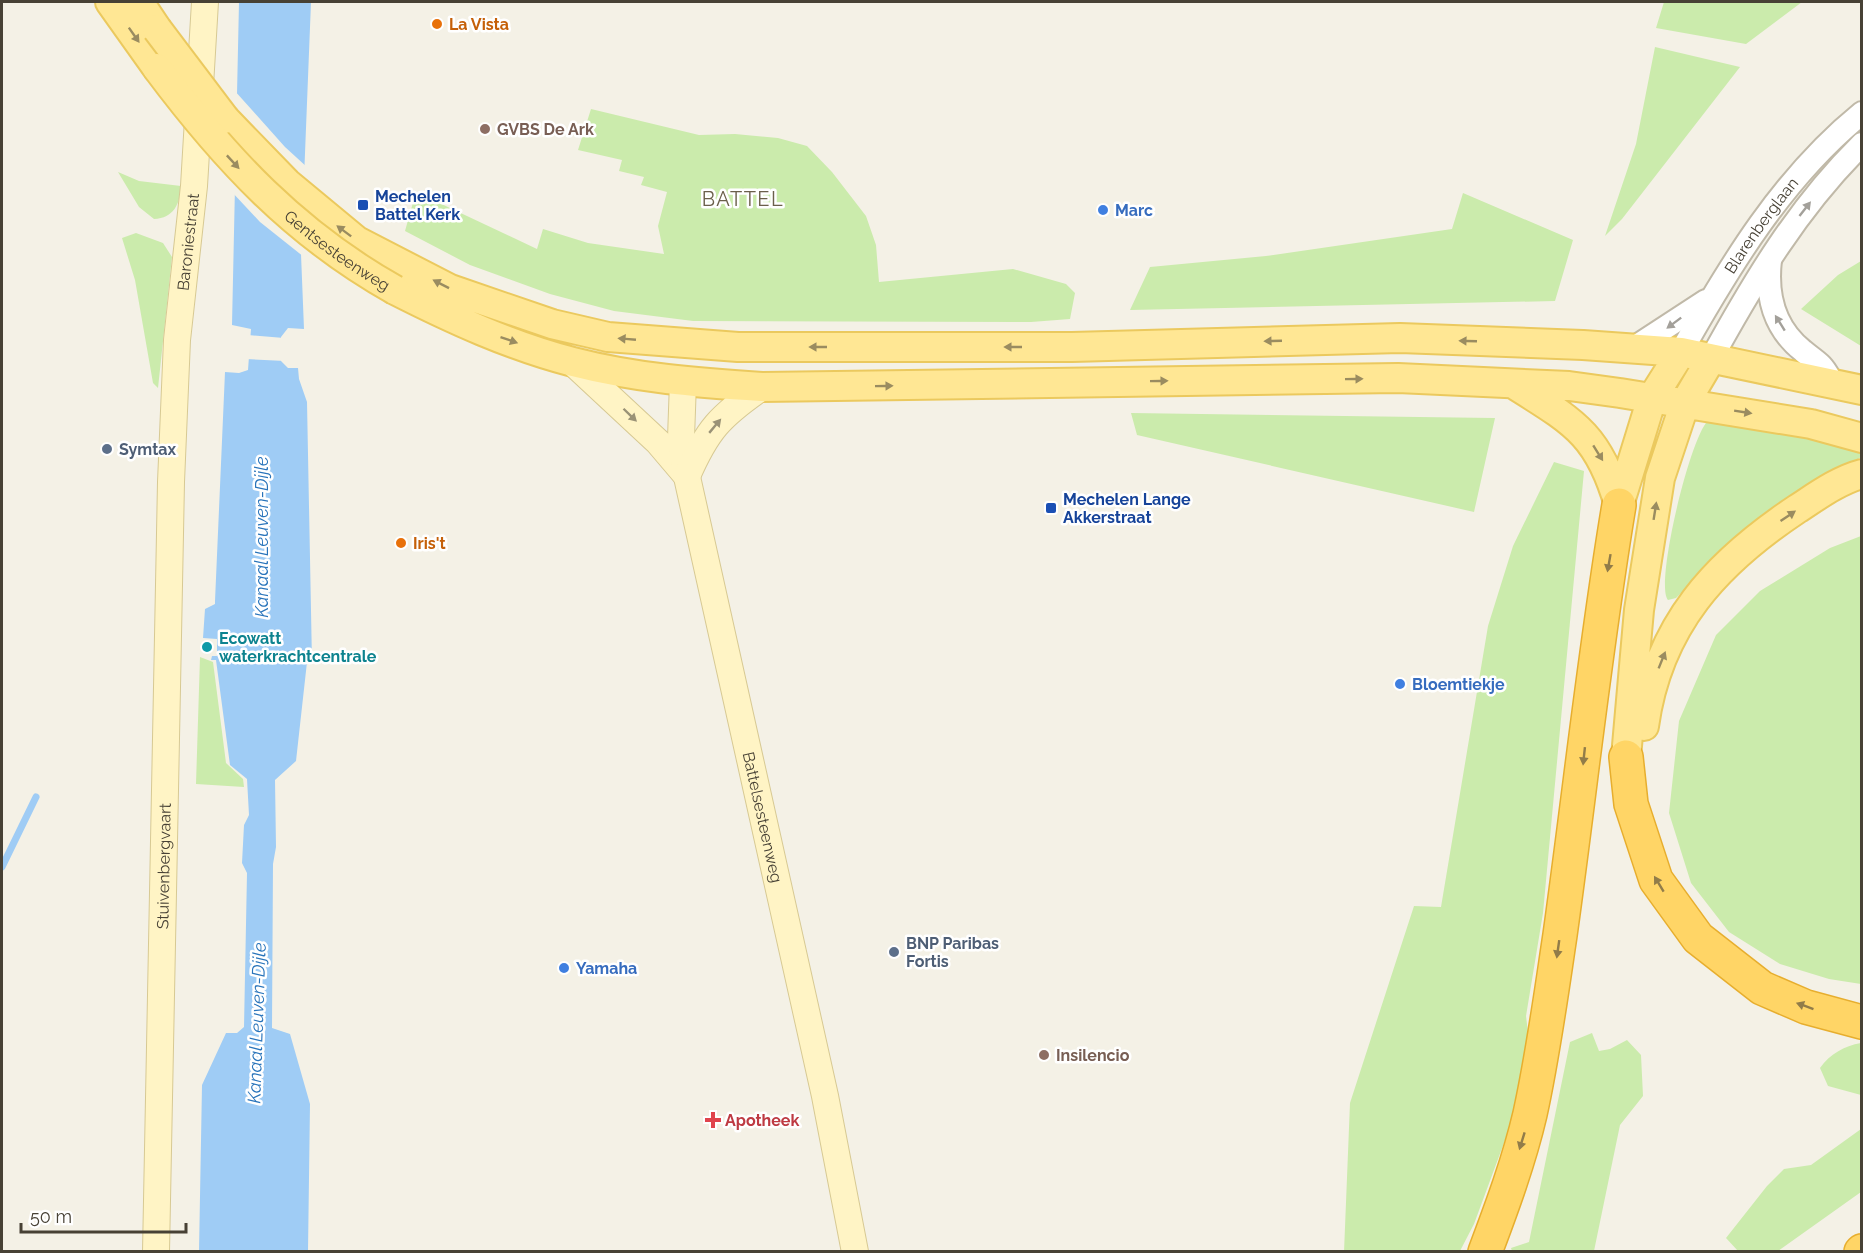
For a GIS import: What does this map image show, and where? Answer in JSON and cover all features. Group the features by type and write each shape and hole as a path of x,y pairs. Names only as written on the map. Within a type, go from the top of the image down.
{"highway":[{"path":"1485,1251 1530,1115 1578,811 1598,630 1619,505"},
{"path":"1626,757 1626,782 1631,804 1656,880 1698,938 1762,988 1806,1007 1862,1022"}],"main road":[{"name":"Gentsesteenweg","path":"110,2 157,68 217,145 282,211 353,267 454,320 572,362 683,382 762,387 1398,378 1569,386 1811,424 1862,438"},
{"name":"Gentsesteenweg","path":"139,2 225,119 256,154 320,213 357,241 450,289 552,324 608,337 685,345 1072,347 1400,338 1583,345 1681,352 1862,390"},
{"name":"Baroniestraat","path":"171,482 177,340 194,186 205,2"},
{"path":"683,382 685,345"},
{"path":"1619,505 1652,398 1681,352"},
{"path":"1626,757 1639,610 1660,478 1685,403 1711,359"},
{"path":"572,362 658,442 687,477 709,432 723,415 762,387"},
{"name":"Battelsesteenweg","path":"683,382 681,438 687,477 834,1139 855,1251"},
{"path":"1514,384 1559,413 1587,435 1604,463 1619,505"},
{"path":"1626,757 1642,741 1650,694 1669,645 1685,613 1707,582 1729,560 1784,518 1820,494 1862,474"},
{"name":"Stuivenbergvaart","path":"156,1251 171,482"}],"street":[{"name":"Blarenberglaan","path":"1681,352 1743,246 1820,149 1862,113"},
{"name":"Blarenberglaan","path":"1711,359 1770,256 1835,170 1862,144"},
{"path":"1770,256 1768,295 1774,314 1803,351 1821,363 1833,384"},
{"path":"1634,348 1713,297"}],"green space":[{"path":"1664,2 1802,2 1746,44 1656,28"},
{"path":"1655,47 1740,67 1622,219 1605,236 1636,144"},
{"path":"591,109 699,135 735,134 778,138 807,146 832,172 866,216 876,245 879,282 1013,269 1066,284 1075,293 1070,319 1031,322 693,321 614,311 550,294 470,265 405,231 416,192 537,249 543,229 588,243 664,254 658,226 667,192 641,185 644,177 619,171 622,160 578,150"},
{"path":"118,172 139,181 181,186 175,209 167,216 154,219 139,207"},
{"path":"1463,193 1573,240 1555,301 1130,310 1150,267 1266,256 1452,229"},
{"path":"136,233 163,243 172,257 158,388 153,383 135,280 122,238"},
{"path":"1861,261 1861,346 1801,309 1838,275"},
{"path":"1131,413 1495,418 1474,512 1137,435"},
{"path":"1710,419 1861,450 1861,457 1725,550 1676,598 1668,600 1665,588 1666,567 1677,507 1694,449 1702,429"},
{"path":"1554,462 1584,471 1543,913 1526,1016 1530,1049 1518,1105 1474,1224 1460,1251 1344,1252 1350,1103 1414,906 1441,907 1488,626 1513,546"},
{"path":"1861,536 1861,984 1829,979 1780,964 1729,932 1691,883 1669,813 1679,721 1716,635 1760,591 1830,548"},
{"path":"200,657 213,662 226,763 243,779 244,787 196,784"},
{"path":"1592,1033 1599,1051 1610,1049 1627,1040 1641,1055 1643,1096 1620,1125 1594,1251 1512,1251 1511,1248 1529,1242 1570,1042"},
{"path":"1861,1043 1861,1095 1828,1086 1820,1068 1838,1051"},
{"path":"1861,1129 1861,1192 1778,1251 1738,1251 1726,1238 1767,1186 1784,1169 1811,1165"}],"water":[{"name":"Kanaal Leuven-Dijle","path":"239,2 311,2 301,254 304,329 288,328 281,337 281,361 288,368 298,368 299,379 307,402 312,662 307,662 296,761 275,780 276,847 273,864 272,1028 290,1034 310,1104 308,1251 199,1252 202,1085 226,1033 237,1033 244,1027 247,873 242,863 244,825 249,815 247,779 230,765 216,660 211,660 212,656 217,656 217,639 203,638 205,609 215,604 225,372 239,373 248,370 251,329 232,325"}],"pier":[{"path":"234,90 285,147 308,168 304,257 260,222 231,191"},
{"path":"248,335 284,338 285,361 246,359"}],"waterway":[{"path":"2,867 36,797"}],"place":[{"name":"La Vista","path":"437,24"},
{"name":"GVBS De Ark","path":"485,129"},
{"name":"Mechelen Battel Kerk","path":"363,205"},
{"name":"Marc","path":"1103,210"},
{"name":"Symtax","path":"107,449"},
{"name":"Mechelen Lange Akkerstraat","path":"1051,508"},
{"name":"Iris't","path":"401,543"},
{"name":"Ecowatt waterkrachtcentrale","path":"207,647"},
{"name":"Bloemtiekje","path":"1400,684"},
{"name":"BNP Paribas Fortis","path":"894,952"},
{"name":"Yamaha","path":"564,968"},
{"name":"Insilencio","path":"1044,1055"},
{"name":"Apotheek","path":"713,1120"}],"district":[{"name":"BATTEL","path":"743,199"}]}
